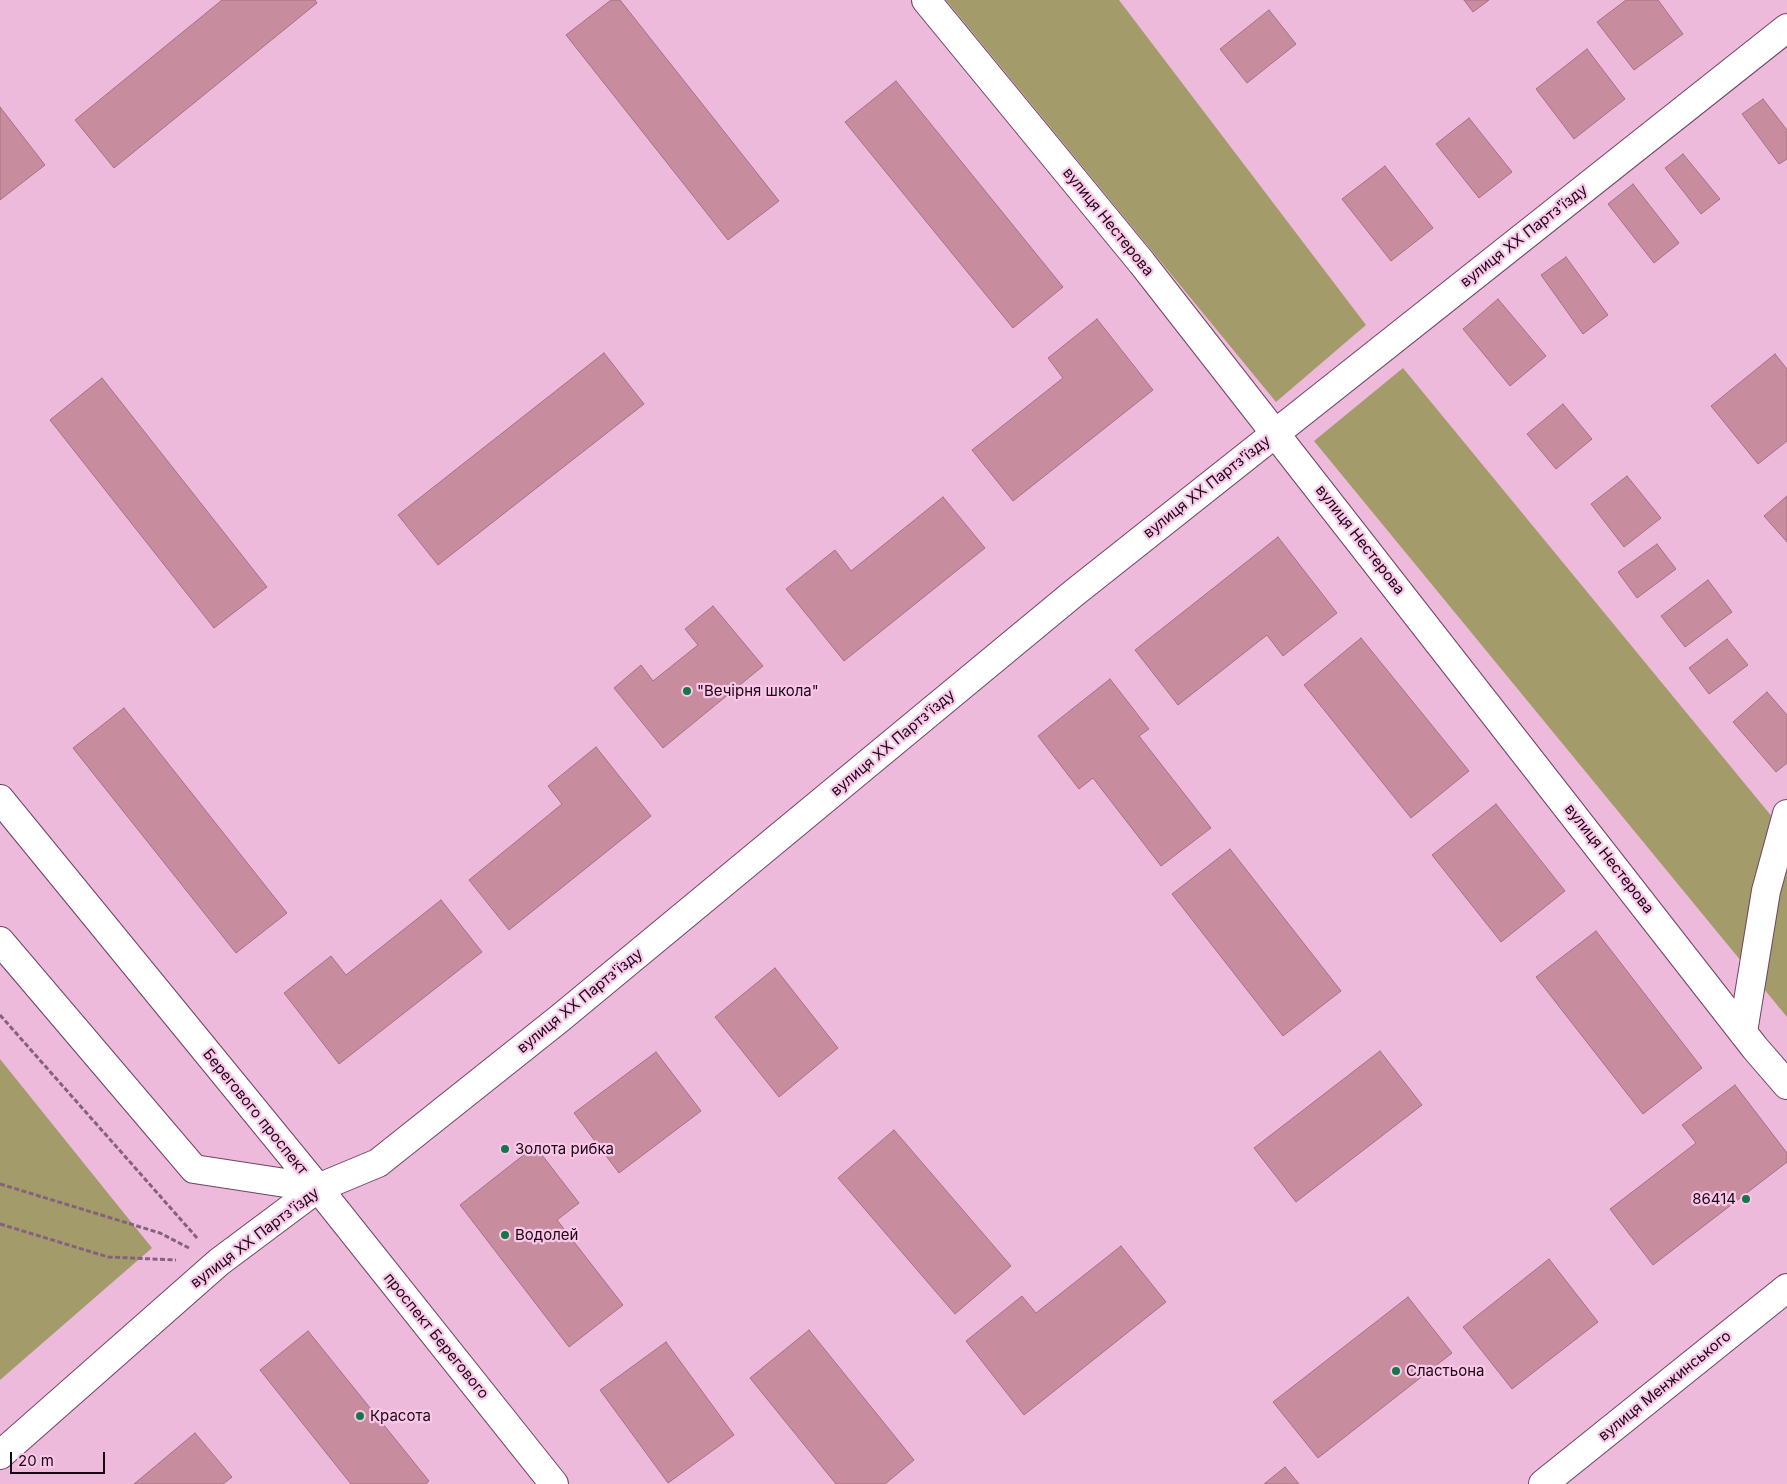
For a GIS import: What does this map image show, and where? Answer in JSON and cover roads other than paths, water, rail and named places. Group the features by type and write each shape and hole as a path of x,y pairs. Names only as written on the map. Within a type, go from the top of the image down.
{"street":[{"name":"вулиця Нестерова","path":"926,0 1142,263 1743,1032 1787,1085"},
{"name":"вулиця XX Партз'їзду","path":"0,1455 219,1262 318,1188 378,1164 559,1019 1074,593 1787,28"},
{"name":"Берегового проспект","path":"0,799 318,1188"},
{"path":"1743,1032 1766,891 1787,814"},
{"name":"Берегового проспект","path":"0,941 194,1169 318,1188"},
{"name":"проспект Берегового","path":"318,1188 554,1484"},
{"name":"вулиця Менжинського","path":"1544,1484 1787,1288"}],"place":[{"name":"\"Вечірня школа\"","path":"687,691"},
{"name":"Золота рибка","path":"505,1149"},
{"name":"86414","path":"1746,1199"},
{"name":"Водолей","path":"505,1235"},
{"name":"Сластьона","path":"1396,1371"},
{"name":"Красота","path":"360,1416"}]}
